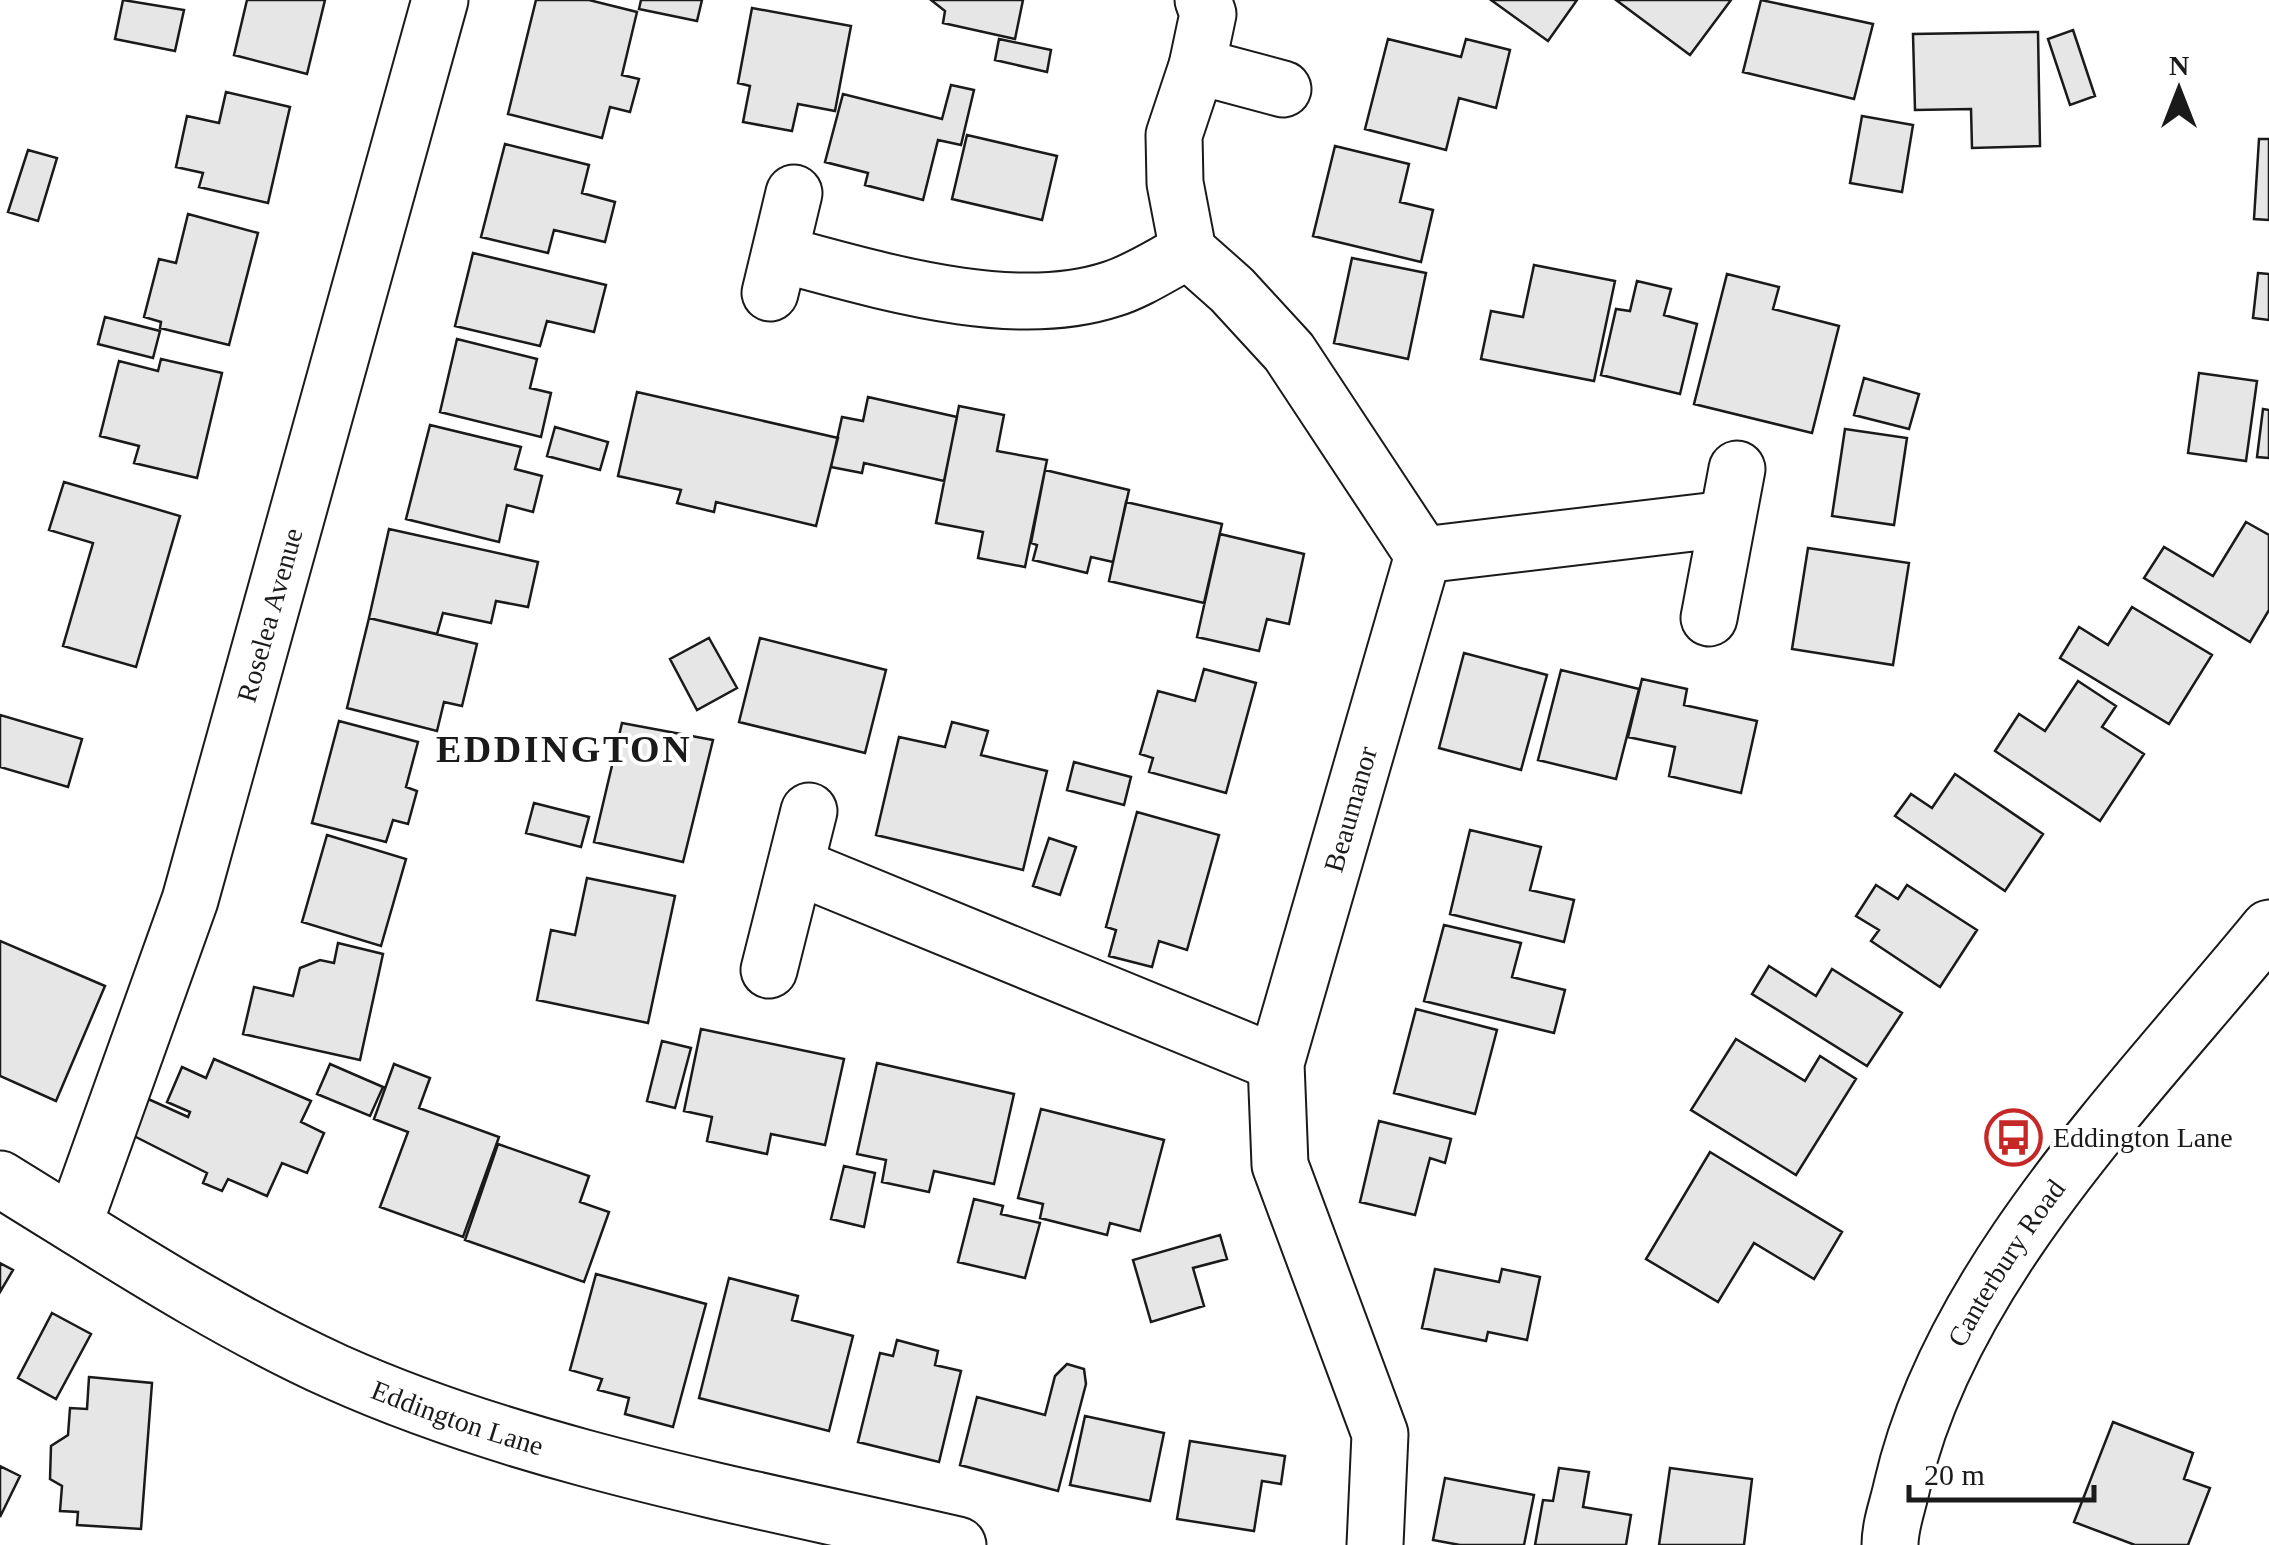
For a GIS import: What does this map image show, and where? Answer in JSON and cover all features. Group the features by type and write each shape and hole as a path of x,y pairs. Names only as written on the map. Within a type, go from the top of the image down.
{"street":[{"name":"Roselea Avenue","path":"74,1224 190,900 440,0"},
{"path":"1203,0 1208,14 1197,66 1174,134 1175,183 1188,251 1232,290 1288,352 1423,555 1732,494 1709,618"},
{"path":"1197,66 1283,89"},
{"path":"794,194 775,274 1025,302 1111,290 1188,251"},
{"name":"Beaumanor","path":"1375,1545 1380,1434 1280,1164 1276,1063 1423,555"},
{"path":"768,970 809,811"},
{"path":"796,866 1276,1063"},
{"name":"Canterbury Road","path":"1890,1545 1914,1430 1960,1330 2048,1198 2269,928"},
{"name":"Eddington Lane","path":"0,1180 270,1340 338,1373 448,1414 646,1473 958,1545"}],"building":[{"path":"123,0 184,10 175,51 115,39"},
{"path":"247,0 325,0 307,74 234,55"},
{"path":"536,0 589,0 637,12 622,75 639,79 630,112 610,107 602,138 508,114"},
{"path":"641,0 702,0 697,21 639,9"},
{"path":"931,0 1023,0 1015,39 943,23 945,11"},
{"path":"1491,0 1577,0 1548,41"},
{"path":"1616,0 1731,0 1690,55"},
{"path":"1761,0 1873,24 1854,99 1743,72"},
{"path":"752,8 851,26 835,111 798,104 792,131 743,122 750,86 738,83"},
{"path":"2073,30 2095,96 2070,105 2048,39"},
{"path":"2038,32 2040,146 1972,148 1971,109 1915,110 1913,34"},
{"path":"999,39 1051,50 1047,72 995,60"},
{"path":"1388,39 1461,57 1466,39 1510,50 1496,108 1459,98 1446,150 1365,129"},
{"path":"951,85 974,90 961,145 938,140 923,200 865,185 868,173 825,162 843,94 942,119"},
{"path":"226,92 290,107 268,203 199,187 203,173 176,167 187,116 219,123"},
{"path":"1862,116 1913,125 1902,192 1850,183"},
{"path":"967,135 1057,156 1042,220 952,199"},
{"path":"2259,139 2269,139 2269,220 2254,219"},
{"path":"505,144 589,165 582,193 615,202 605,242 554,230 548,253 481,237"},
{"path":"1335,146 1409,164 1400,202 1433,210 1421,262 1313,236"},
{"path":"28,150 57,158 38,221 8,212"},
{"path":"188,214 258,233 229,345 160,328 161,322 144,317 159,259 176,263"},
{"path":"473,253 606,285 594,332 547,321 540,346 455,326"},
{"path":"1352,258 1426,273 1408,359 1334,343"},
{"path":"1534,265 1615,281 1594,381 1481,359 1491,311 1523,317"},
{"path":"2258,273 2269,274 2269,320 2253,318"},
{"path":"1727,274 1779,287 1773,309 1839,326 1812,433 1694,404"},
{"path":"1637,281 1671,289 1664,315 1697,324 1680,394 1601,375 1616,309 1630,311"},
{"path":"105,317 160,331 153,358 98,344"},
{"path":"457,339 537,359 530,388 551,393 541,437 440,412"},
{"path":"161,359 222,373 197,478 134,463 139,446 100,436 119,361 158,371"},
{"path":"2199,373 2257,381 2246,461 2188,453"},
{"path":"1864,378 1919,394 1909,429 1854,415"},
{"path":"637,392 838,438 816,526 716,502 714,512 677,503 681,490 618,476"},
{"path":"868,397 957,417 944,481 864,463 862,473 831,467 842,417 863,421"},
{"path":"959,406 1004,415 997,451 1047,460 1025,567 978,558 983,532 936,523"},
{"path":"2263,409 2269,410 2269,458 2257,457"},
{"path":"430,425 521,447 515,469 542,476 533,512 507,505 499,542 406,519"},
{"path":"555,427 608,442 600,470 547,456"},
{"path":"1845,429 1907,438 1894,525 1832,516"},
{"path":"1045,470 1129,490 1113,562 1091,557 1087,573 1033,560 1037,545 1031,543"},
{"path":"64,482 180,516 136,667 63,646 93,543 49,530"},
{"path":"1126,502 1222,524 1204,603 1109,581"},
{"path":"2246,522 2269,535 2269,610 2250,642 2144,578 2164,547 2213,576"},
{"path":"389,529 538,562 528,607 496,601 491,623 443,613 437,634 369,618"},
{"path":"1220,534 1304,554 1289,624 1267,619 1259,651 1197,637"},
{"path":"1808,548 1909,563 1893,665 1792,649"},
{"path":"2132,607 2212,655 2169,724 2060,658 2079,627 2108,645"},
{"path":"369,618 477,644 462,706 444,702 437,731 347,708"},
{"path":"709,638 737,688 697,710 670,659"},
{"path":"760,638 886,670 865,753 739,722"},
{"path":"1464,653 1547,675 1521,770 1439,748"},
{"path":"1204,669 1256,683 1226,793 1149,772 1153,758 1140,754 1158,691 1195,701"},
{"path":"1561,670 1639,689 1616,779 1538,760"},
{"path":"1642,679 1687,689 1684,705 1757,721 1741,793 1669,776 1675,747 1628,737"},
{"path":"2078,681 2116,706 2102,727 2144,754 2100,821 1995,751 2019,714 2045,731"},
{"path":"0,715 82,739 68,787 0,767"},
{"path":"339,721 418,742 406,787 417,791 408,824 393,820 386,842 312,823"},
{"path":"952,722 988,731 981,755 1047,771 1023,870 876,835 899,737 945,747"},
{"path":"622,723 713,740 683,862 594,842"},
{"path":"1074,762 1131,777 1124,805 1067,790"},
{"path":"1955,774 2043,834 2005,891 1895,816 1911,794 1932,808"},
{"path":"534,803 589,817 581,847 526,833"},
{"path":"1137,812 1219,835 1187,950 1159,941 1152,967 1109,956 1116,930 1106,927"},
{"path":"1470,830 1541,847 1530,890 1574,900 1564,942 1450,914"},
{"path":"327,835 406,859 381,946 302,922"},
{"path":"1049,838 1076,847 1060,895 1033,886"},
{"path":"587,878 675,896 648,1023 537,1000 551,930 575,935"},
{"path":"1876,885 1898,899 1907,885 1977,930 1940,987 1871,941 1879,930 1856,916"},
{"path":"1444,925 1521,943 1512,977 1565,990 1554,1033 1424,1001"},
{"path":"0,941 105,986 56,1101 0,1076"},
{"path":"338,943 383,954 360,1060 243,1034 254,987 293,996 300,968 320,960 334,963"},
{"path":"1769,966 1816,996 1832,969 1902,1013 1867,1066 1752,994"},
{"path":"1416,1009 1497,1030 1475,1114 1394,1093"},
{"path":"701,1029 844,1059 825,1145 771,1134 767,1154 707,1141 712,1117 684,1111"},
{"path":"1736,1039 1805,1081 1820,1056 1856,1079 1796,1175 1691,1110"},
{"path":"662,1041 691,1048 675,1108 647,1101"},
{"path":"214,1059 311,1101 301,1122 324,1133 307,1173 282,1163 267,1196 228,1179 222,1191 203,1183 207,1173 130,1134 146,1098 188,1117 190,1112 167,1102 182,1067 206,1078"},
{"path":"877,1063 1014,1094 994,1184 934,1171 929,1192 882,1182 886,1160 857,1154"},
{"path":"330,1064 383,1087 370,1116 317,1094"},
{"path":"394,1064 430,1078 419,1108 499,1137 463,1237 380,1207 408,1132 374,1119"},
{"path":"1041,1109 1164,1140 1140,1231 1110,1223 1107,1235 1040,1218 1043,1204 1018,1198"},
{"path":"1379,1121 1451,1139 1445,1163 1430,1158 1415,1215 1360,1202"},
{"path":"498,1144 589,1176 580,1202 609,1212 584,1282 465,1240"},
{"path":"1710,1152 1842,1232 1814,1279 1754,1243 1718,1302 1646,1259"},
{"path":"844,1166 875,1173 864,1227 831,1219"},
{"path":"974,1199 1003,1206 1001,1214 1040,1223 1025,1278 958,1262"},
{"path":"1220,1235 1227,1259 1193,1268 1204,1306 1151,1322 1133,1260"},
{"path":"0,1263 13,1270 0,1292"},
{"path":"1435,1269 1499,1282 1502,1269 1540,1277 1527,1340 1488,1332 1486,1341 1422,1328"},
{"path":"596,1274 706,1304 673,1427 625,1414 629,1398 598,1390 602,1379 570,1370"},
{"path":"729,1278 798,1296 792,1320 853,1336 829,1431 699,1398"},
{"path":"52,1313 91,1334 56,1399 18,1378"},
{"path":"897,1340 938,1351 935,1365 961,1371 939,1462 858,1442 880,1353 893,1356"},
{"path":"1067,1364 1084,1369 1086,1384 1058,1491 960,1465 977,1397 1045,1415 1055,1376"},
{"path":"89,1377 152,1383 141,1529 77,1525 78,1512 60,1511 62,1486 50,1479 51,1446 68,1435 70,1408 87,1409"},
{"path":"1085,1416 1164,1433 1150,1501 1070,1485"},
{"path":"2113,1422 2193,1453 2184,1479 2210,1488 2188,1545 2135,1545 2074,1522"},
{"path":"1190,1441 1285,1456 1281,1484 1262,1481 1254,1531 1177,1519"},
{"path":"0,1466 20,1476 0,1517"},
{"path":"1559,1468 1589,1472 1583,1507 1631,1515 1626,1545 1535,1545 1543,1500 1553,1501"},
{"path":"1670,1468 1752,1479 1744,1545 1659,1545"},
{"path":"1445,1478 1534,1495 1524,1545 1460,1545 1433,1540"}],"place":[{"name":"Eddington Lane","path":"2014,1137"}],"district":[{"name":"EDDINGTON","path":"564,749"}]}
